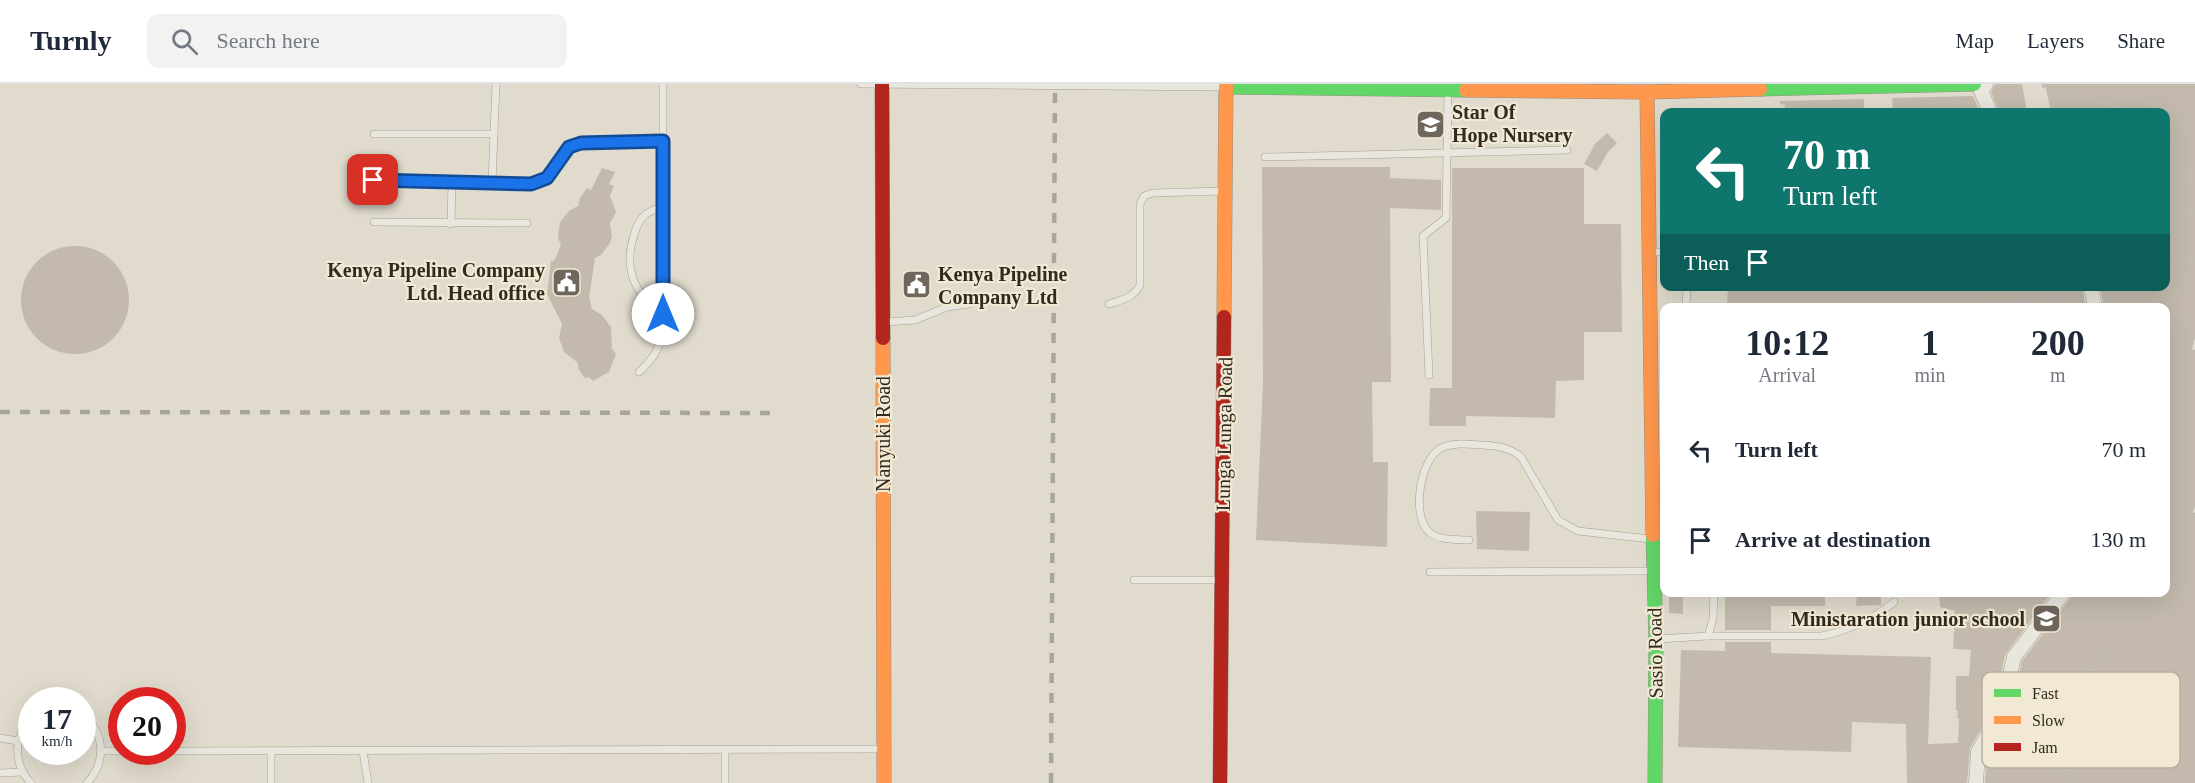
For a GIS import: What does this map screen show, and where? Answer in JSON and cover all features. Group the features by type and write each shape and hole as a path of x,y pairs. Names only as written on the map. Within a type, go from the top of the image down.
{"street":[{"name":"Nanyuki Road","path":"882,84 884,783"},
{"path":"1227,86 1448,90 1477,86 1647,92 1974,84"},
{"path":"1986,84 1981,91 1988,108"},
{"name":"Lunga Lunga Road","path":"1220,783 1227,86"},
{"name":"Sasio Road","path":"1647,92 1653,571 1656,639 1655,783"},
{"path":"2011,672 2014,657 2060,597"},
{"path":"1976,783 1978,752 1982,745"}],"lane":[{"path":"492,182 496,84"},
{"path":"639,372 653,359 659,348 663,332 663,84"},
{"path":"861,84 1227,86"},
{"path":"1429,375 1424,236 1446,218 1448,90"},
{"path":"374,134 494,134"},
{"path":"373,180 531,184 547,178 569,147 581,143 663,141"},
{"path":"1265,157 1567,150"},
{"path":"451,224 452,181"},
{"path":"1109,304 1132,296 1140,285 1140,204 1144,196 1154,193 1226,191"},
{"path":"663,206 646,215 638,223 629,259 634,281 642,297 663,314"},
{"path":"374,222 527,224"},
{"path":"1650,252 1660,252"},
{"path":"883,322 915,320 947,307 968,304"},
{"path":"1469,540 1436,536 1426,529 1420,518 1421,492 1430,458 1438,450 1449,445 1463,443 1499,446 1512,450 1521,457 1558,520 1568,527 1578,531 1653,539"},
{"path":"1430,572 1653,571"},
{"path":"1134,580 1222,580"},
{"path":"1707,636 1713,619 1714,597"},
{"path":"1656,639 1707,636 1822,636 1838,633 1872,619 1894,602"},
{"path":"88,783 96,773 102,751 96,731"},
{"path":"0,738 18,741"},
{"path":"186,751 884,749"},
{"path":"725,750 725,783"},
{"path":"102,751 108,751"},
{"path":"363,751 368,783"},
{"path":"271,752 271,783"},
{"path":"20,765 22,772 31,783"},
{"path":"0,773 22,772"}],"path":[{"path":"2043,84 2045,90 2122,108"},
{"path":"2170,172 2195,177"},
{"path":"2170,208 2195,210"},
{"path":"2170,258 2195,262"},
{"path":"2010,303 2030,302 2029,291"},
{"path":"2050,291 2051,300 2067,299 2074,295 2074,291"},
{"path":"2081,672 2082,665 2096,667 2099,648"},
{"path":"2061,768 2073,771 2072,783"}],"building":[{"path":"1995,84 2022,84 2026,108 1997,108 1991,92"},
{"path":"2045,84 2195,84 2195,338 2192,349 2195,350 2195,507 2193,512 2195,513 2195,783 1985,783 1986,768 2180,768 2180,672 2020,672 2022,661 2071,597 2170,597 2170,303 2103,303 2101,291 2170,291 2170,108 2050,108"},
{"path":"1973,96 1978,108 1893,108 1892,98"},
{"path":"1864,99 1864,108 1784,108 1785,105 1780,104 1780,101"},
{"path":"1607,133 1617,143 1608,152 1597,171 1584,164 1595,144"},
{"path":"1262,167 1390,167 1390,178 1441,180 1441,210 1390,208 1391,382 1372,382 1373,462 1388,462 1387,547 1256,540 1263,383"},
{"path":"602,168 615,172 609,184 614,186 610,196 616,212 610,223 612,236 610,243 601,255 595,258 589,298 592,309 602,315 611,327 612,349 616,354 609,372 593,381 589,377 585,378 577,362 564,352 559,338 562,324 547,294 551,261 554,261 561,245 558,238 560,222 570,210 578,206 587,188 591,190"},
{"path":"1452,168 1584,168 1584,224 1621,224 1622,332 1584,332 1584,380 1556,381 1555,418 1466,416 1466,426 1429,426 1430,388 1452,388"},
{"path":"75,246 96,250 113,262 125,279 129,300 125,321 113,338 96,350 75,354 54,350 37,338 25,321 21,300 25,279 37,262 54,250"},
{"path":"1728,291 2083,291 2085,303 1727,303"},
{"path":"1476,511 1530,512 1529,551 1477,549"},
{"path":"1669,597 1683,597 1683,614 1669,613"},
{"path":"1725,597 1825,597 1825,606 1771,606 1771,630 1725,630"},
{"path":"1857,597 1881,597 1881,605 1856,606"},
{"path":"1939,597 2048,597 2005,655 2001,672 1982,672 1982,727 1970,748 1967,783 1907,783 1906,724 1852,722 1851,752 1678,747 1681,650 1725,651 1725,642 1771,642 1771,653 1931,657 1928,744 1958,743 1956,676 1969,676 1971,650 1953,649 1955,611 1940,607"}],"railway":[{"path":"1051,783 1055,84"},
{"path":"0,412 780,413"}],"traffic: fast":[{"path":"1760,89 1974,84"},
{"path":"1227,87 1466,90"},
{"path":"1653,535 1656,639 1655,783"}],"traffic: slow":[{"path":"1224,317 1226,84"},
{"path":"1466,90 1647,92 1760,89"},
{"path":"1647,92 1653,535"},
{"path":"883,338 884,783"}],"traffic: jam":[{"path":"882,84 883,338"},
{"path":"1220,783 1224,317"}],"place":[{"name":"Star Of Hope Nursery","path":"1431,124"},
{"name":"Kenya Pipeline Company Ltd. Head office","path":"566,282"},
{"name":"Kenya Pipeline Company Ltd","path":"917,285"},
{"name":"Ministaration junior school","path":"2046,619"}],"route":[{"path":"373,180 531,184 547,178 569,147 581,143 663,141 663,314"}]}
